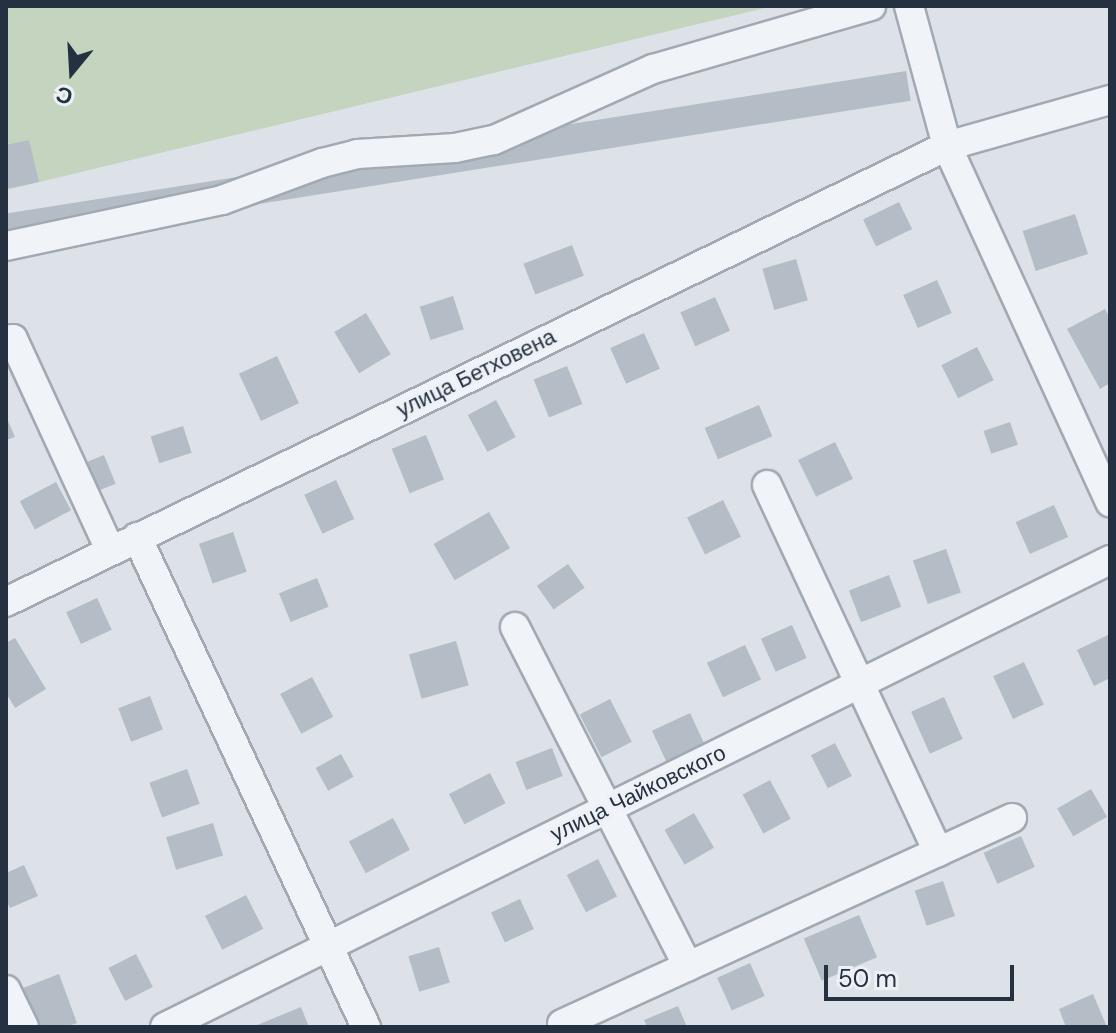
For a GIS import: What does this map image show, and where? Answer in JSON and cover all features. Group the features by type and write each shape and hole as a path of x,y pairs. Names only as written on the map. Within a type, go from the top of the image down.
{"street":[{"path":"6,246 222,200 322,163 357,154 455,148 494,140 653,69 871,6"},
{"path":"909,6 947,146 1110,502"},
{"name":"улица Бетховена","path":"6,602 947,146 1110,100"},
{"path":"6,341 13,339 110,550"},
{"path":"767,485 938,852"},
{"path":"137,537 366,1027"},
{"name":"улица Чайковского","path":"165,1027 1110,560"},
{"path":"515,627 605,810 688,966"},
{"path":"562,1024 1012,818"},
{"path":"6,990 24,1027"}],"green space":[{"path":"6,6 773,6 6,190"}],"building":[{"path":"906,71 911,101 6,244 6,214"},
{"path":"29,140 39,182 6,189 6,145"},
{"path":"899,202 912,229 876,246 863,220"},
{"path":"1075,214 1088,254 1036,271 1023,231"},
{"path":"572,245 584,276 535,294 523,264"},
{"path":"796,259 808,300 774,310 762,269"},
{"path":"937,280 952,313 918,328 903,295"},
{"path":"453,296 464,329 431,340 420,307"},
{"path":"715,297 730,331 695,346 680,312"},
{"path":"1105,309 1110,318 1110,383 1100,389 1067,329"},
{"path":"366,313 391,354 359,373 334,332"},
{"path":"644,333 660,369 626,384 610,348"},
{"path":"977,347 994,380 958,398 941,365"},
{"path":"277,356 299,403 261,421 239,374"},
{"path":"567,366 582,404 549,418 534,379"},
{"path":"496,400 516,437 487,452 468,415"},
{"path":"759,405 772,436 718,459 705,428"},
{"path":"6,416 15,437 6,440"},
{"path":"1010,422 1018,445 991,454 984,431"},
{"path":"183,426 192,453 159,463 151,437"},
{"path":"426,435 444,480 410,493 392,449"},
{"path":"835,442 853,479 816,497 798,460"},
{"path":"104,455 116,484 92,493 80,465"},
{"path":"336,480 354,519 322,534 304,495"},
{"path":"56,482 71,510 35,530 20,501"},
{"path":"723,500 741,537 705,554 687,518"},
{"path":"1054,505 1068,537 1030,554 1016,522"},
{"path":"489,512 510,548 455,580 434,544"},
{"path":"233,532 247,572 213,583 199,544"},
{"path":"946,549 961,592 928,604 913,560"},
{"path":"568,564 585,588 554,610 537,586"},
{"path":"889,575 901,607 861,622 849,590"},
{"path":"317,578 329,607 291,622 279,593"},
{"path":"97,598 112,630 81,644 66,612"},
{"path":"792,625 807,658 776,672 761,639"},
{"path":"1110,634 1110,678 1094,686 1077,650"},
{"path":"15,638 46,689 15,708 6,693 6,643"},
{"path":"456,641 469,685 422,699 409,655"},
{"path":"745,645 761,679 723,697 707,663"},
{"path":"1024,662 1044,705 1013,719 993,676"},
{"path":"312,677 333,717 301,734 280,694"},
{"path":"150,696 163,730 131,742 118,708"},
{"path":"944,697 963,739 930,754 911,712"},
{"path":"610,699 632,742 601,757 580,714"},
{"path":"690,713 705,745 667,762 652,731"},
{"path":"835,743 852,776 828,788 811,755"},
{"path":"552,748 563,776 526,790 516,762"},
{"path":"341,754 354,777 328,791 316,768"},
{"path":"187,769 200,804 162,817 149,783"},
{"path":"490,773 505,803 464,824 449,794"},
{"path":"770,780 791,819 763,833 743,795"},
{"path":"1091,789 1107,817 1073,836 1057,809"},
{"path":"694,813 714,848 685,865 665,830"},
{"path":"393,818 410,850 366,873 349,841"},
{"path":"213,823 223,856 176,870 166,837"},
{"path":"1021,836 1035,867 997,884 984,853"},
{"path":"598,859 617,896 586,912 567,875"},
{"path":"24,865 38,896 10,908 6,900 6,873"},
{"path":"943,881 955,916 927,926 915,891"},
{"path":"246,895 263,929 222,950 205,916"},
{"path":"520,899 534,929 505,942 491,913"},
{"path":"859,915 877,957 822,981 804,938"},
{"path":"439,947 450,982 419,992 408,956"},
{"path":"136,954 153,987 125,1001 108,968"},
{"path":"750,963 765,996 732,1011 717,978"},
{"path":"59,974 77,1023 65,1027 38,1027 23,988"},
{"path":"1093,994 1107,1027 1066,1027 1059,1009"},
{"path":"678,1006 687,1027 647,1027 644,1020"},
{"path":"301,1007 309,1027 252,1027"}]}
